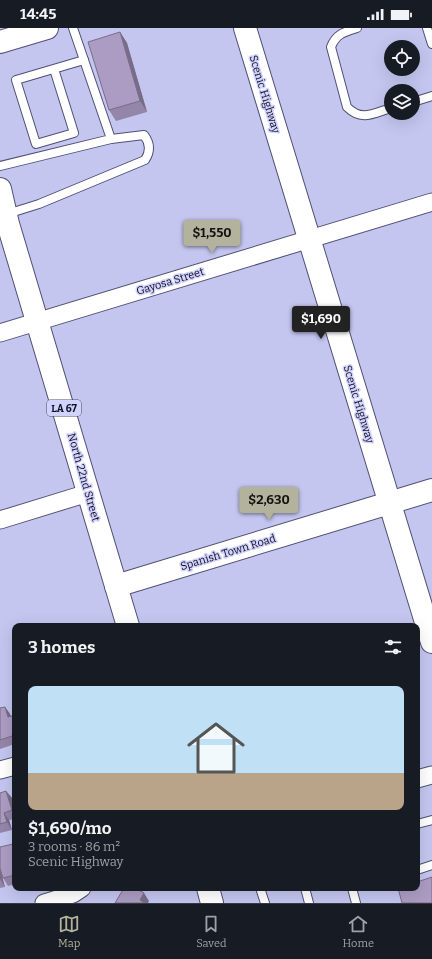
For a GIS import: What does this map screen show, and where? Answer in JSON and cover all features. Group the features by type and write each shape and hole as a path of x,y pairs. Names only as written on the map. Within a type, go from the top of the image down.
{"street":[{"path":"0,42 47,28"},
{"name":"Scenic Highway","path":"245,28 308,240 432,642"},
{"name":"North 22nd Street","path":"0,189 5,221 38,321 127,623"},
{"name":"Gayosa Street","path":"0,333 432,202"},
{"name":"Spanish Town Road","path":"116,586 432,490"},
{"path":"0,520 88,493"},
{"path":"0,770 12,767"},
{"path":"420,778 432,775"},
{"path":"44,903 73,894 78,891"},
{"path":"209,891 212,903"}],"lane":[{"path":"73,28 111,139"},
{"path":"358,28 342,32 335,38 331,47 348,107 354,114 363,116 384,110"},
{"path":"427,28 432,44"},
{"path":"54,69 74,133 36,144 16,80 84,60"},
{"path":"420,100 432,96"},
{"path":"0,166 111,139 144,135 149,141 148,155 145,160 39,204 5,221"},
{"path":"420,823 432,820"},
{"path":"420,869 432,865"},
{"path":"261,891 265,903"},
{"path":"306,891 309,903"},
{"path":"354,891 356,903"}],"building":[{"path":"120,32 140,101 109,110 88,42"},
{"path":"5,707 8,717 12,716 12,736 0,740 0,708"},
{"path":"6,791 12,810 4,813 7,822 0,824 0,793"},
{"path":"12,844 12,876 3,878 0,868 0,847"},
{"path":"432,877 432,903 402,903 399,891 420,891 420,881"},
{"path":"122,891 140,891 144,893 140,900 145,903 115,903"}]}
